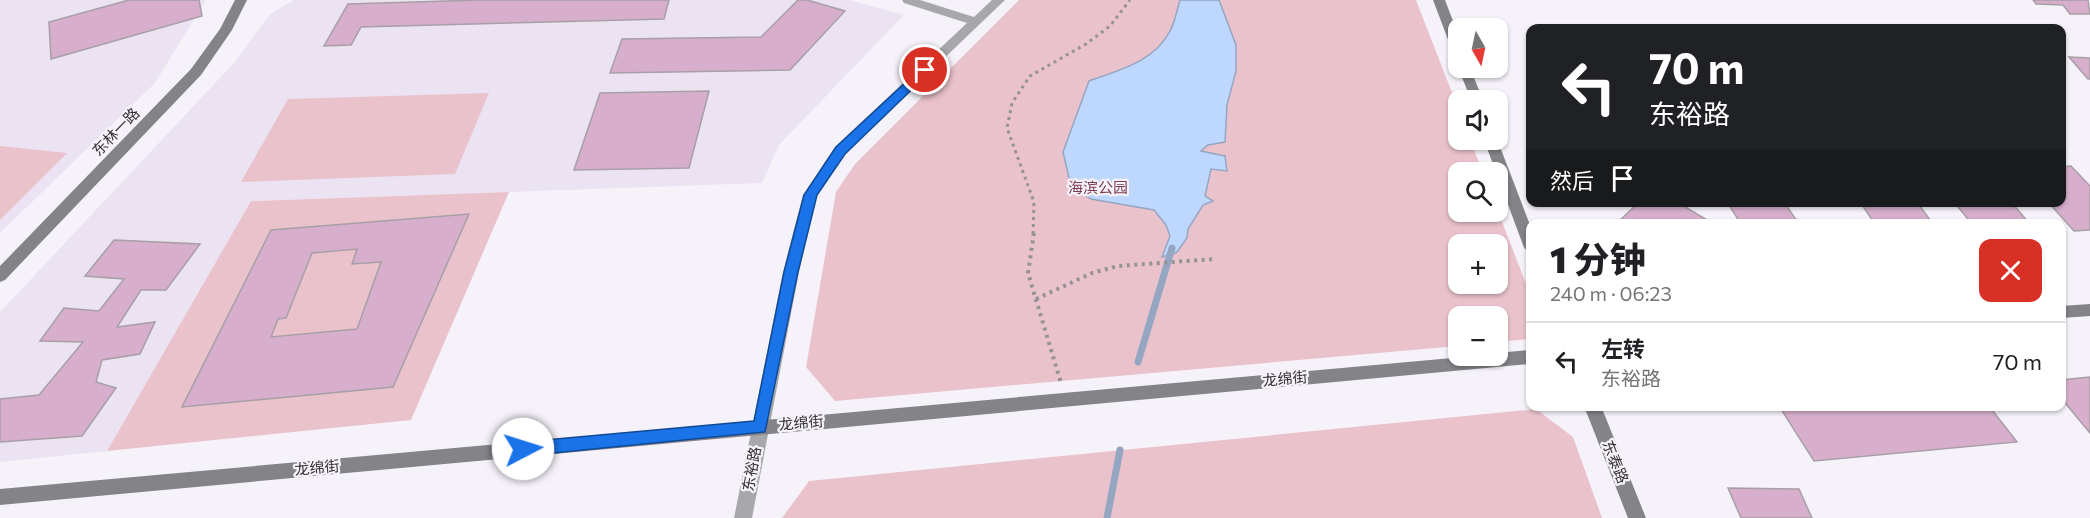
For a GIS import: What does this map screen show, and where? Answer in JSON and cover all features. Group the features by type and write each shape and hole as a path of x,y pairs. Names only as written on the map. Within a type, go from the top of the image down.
{"street":[{"name":"东林一路","path":"0,276 196,72 226,30 241,0"},
{"path":"908,0 976,22"},
{"name":"东裕路","path":"743,518 791,272 810,195 840,150 999,0"},
{"path":"1439,0 1448,24"},
{"path":"1495,150 1526,234"},
{"path":"2066,312 2090,310"},
{"name":"龙绵街","path":"0,497 1526,357"},
{"name":"东泰路","path":"1594,411 1637,518"}],"path":[{"path":"1067,398 1028,273 1035,202 1007,128 1012,103 1029,76 1086,44 1110,26 1130,0"},
{"path":"1036,299 1092,273 1118,266 1215,259"}],"shaded area":[{"path":"0,0 206,0 155,83 0,233"},
{"path":"294,0 850,0 904,15 779,145 762,183 251,201 107,451 0,462 0,312 233,64 270,14"}],"green space":[{"name":"海滨公园","path":"1019,0 1416,0 1451,90 1448,90 1448,150 1474,150 1479,162 1448,162 1448,222 1502,222 1507,234 1448,234 1448,294 1508,294 1508,237 1526,284 1526,339 1508,341 1508,306 1448,306 1448,347 835,401 806,367 836,192 855,164"},
{"path":"489,93 455,174 241,182 288,99"},
{"path":"0,146 67,153 0,220"},
{"path":"509,192 411,420 107,451 251,201"},
{"path":"1526,410 1539,411 1573,437 1602,518 782,518 809,481"}],"water":[{"path":"1180,0 1219,0 1236,45 1236,71 1227,105 1225,142 1208,145 1201,151 1225,156 1227,171 1211,169 1205,196 1213,201 1203,205 1188,229 1187,238 1177,252 1162,257 1170,236 1166,225 1154,210 1091,199 1081,193 1069,178 1063,152 1089,81 1135,64 1155,50 1170,31"}],"building":[{"path":"129,0 199,0 202,16 51,59 49,22"},
{"path":"479,0 669,0 664,19 361,27 351,45 324,46 348,4"},
{"path":"798,0 807,0 845,11 790,70 610,73 622,39 761,37"},
{"path":"2033,0 2088,0 2090,14 2070,14 2063,5 2036,4"},
{"path":"2069,57 2090,58 2090,79 2088,79"},
{"path":"709,91 689,168 574,170 600,93"},
{"path":"2066,166 2071,166 2090,186 2090,230 2074,231 2066,219 2063,219 2052,207 2066,207"},
{"path":"1634,207 1685,207 1705,219 1621,219"},
{"path":"1730,207 1787,207 1796,219 1738,219"},
{"path":"1863,207 1921,207 1929,219 1872,219"},
{"path":"1958,207 2015,207 2026,219 1968,219"},
{"path":"469,214 393,387 182,407 271,230","holes":["357,249 352,264 381,262 357,329 271,337 278,319 286,318 312,253"]},
{"path":"114,240 200,244 166,290 141,290 117,327 155,322 140,354 102,360 96,382 116,388 82,436 0,442 0,399 39,395 83,342 40,341 64,308 99,311 124,279 85,276"},
{"path":"2090,377 2090,433 2066,404 2066,379"},
{"path":"1782,411 1993,411 2017,442 1814,461"},
{"path":"1728,488 1799,489 1812,518 1741,518"}],"waterway":[{"path":"1138,362 1172,248"},
{"path":"1107,518 1120,450"}],"route":[{"path":"523,449 760,427 791,272 810,195 840,150 925,70"}]}
